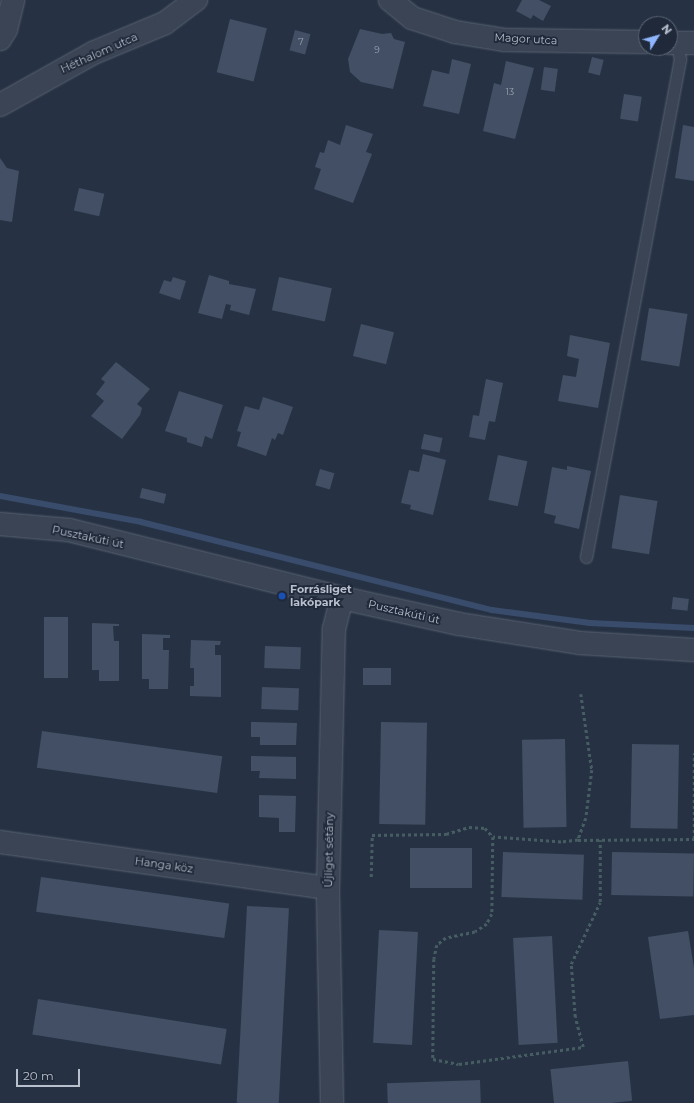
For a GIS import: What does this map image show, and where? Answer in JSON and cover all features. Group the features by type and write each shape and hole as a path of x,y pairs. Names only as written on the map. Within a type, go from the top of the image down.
{"street":[{"path":"0,39 6,29 13,0"},
{"name":"Héthalom utca","path":"0,105 93,53 165,23 196,0"},
{"name":"Magor utca","path":"390,0 412,18 455,32 506,40 638,42"},
{"name":"Pusztakúti út","path":"0,524 69,530 342,598 459,624 580,643 694,650"},
{"name":"Újliget sétány","path":"332,1103 328,888 334,629 342,598"},
{"name":"Hanga köz","path":"0,842 328,888"}],"lane":[{"path":"586,557 680,59 680,43"}],"path":[{"path":"578,840 586,818 592,770 581,694"},
{"path":"493,837 561,842 578,840 694,839 694,753"},
{"path":"371,877 372,835 446,834 469,827 485,828 493,837 492,914 487,924 475,932 446,938 437,945 434,959 433,1059 459,1064 583,1047 575,1017 571,964 590,928 600,902 600,840"}],"building":[{"path":"522,0 539,0 551,6 543,21 533,15 531,19 516,11"},
{"path":"230,19 267,28 254,82 217,72"},
{"path":"360,29 382,34 391,33 394,39 405,42 393,89 361,82 350,72 348,59"},
{"path":"295,30 310,34 305,54 290,50"},
{"path":"592,57 604,60 600,75 588,73"},
{"path":"452,59 471,64 459,114 423,106 432,70 449,74"},
{"path":"506,61 534,68 515,139 483,131 494,83 501,85"},
{"path":"544,67 558,69 555,92 541,90"},
{"path":"624,94 642,97 638,122 620,119"},
{"path":"346,125 373,134 366,152 372,154 353,203 314,189 321,169 315,167 320,152 324,153 328,140 340,145"},
{"path":"683,125 694,127 694,181 675,178"},
{"path":"0,158 7,168 19,171 12,222 0,220"},
{"path":"79,188 104,194 99,216 74,210"},
{"path":"209,275 229,281 229,284 256,289 249,315 230,310 231,305 226,304 222,319 198,313"},
{"path":"173,277 186,281 180,300 159,293 164,280 171,282"},
{"path":"279,277 332,288 325,321 272,310"},
{"path":"649,308 688,314 679,366 641,360"},
{"path":"361,324 394,332 386,364 353,356"},
{"path":"570,335 610,343 598,408 558,401 563,375 576,377 579,359 567,356"},
{"path":"116,362 150,389 137,404 142,408 140,415 122,439 91,416 104,401 96,394 105,382 101,379"},
{"path":"486,379 503,383 495,422 489,421 485,440 469,437 473,415 479,416"},
{"path":"179,391 223,405 212,439 205,436 202,447 187,442 187,438 165,431"},
{"path":"263,397 293,407 283,435 278,433 275,440 272,438 266,456 237,446 241,432 237,431 245,406 259,410"},
{"path":"424,434 443,438 439,453 421,449"},
{"path":"423,454 446,460 433,515 410,509 411,505 401,503 409,470 419,472"},
{"path":"498,455 527,461 518,506 488,500"},
{"path":"567,466 591,471 579,529 554,523 556,516 544,513 552,467 567,470"},
{"path":"320,469 334,473 330,489 315,485"},
{"path":"142,488 166,494 164,504 140,498"},
{"path":"620,495 658,501 649,554 612,548"},
{"path":"673,597 689,599 687,611 672,609"},
{"path":"44,617 68,617 68,678 44,678"},
{"path":"92,623 119,624 119,626 113,626 114,641 119,641 119,681 99,681 99,670 92,670"},
{"path":"142,634 170,635 170,638 163,638 163,650 169,650 168,689 149,689 149,679 142,679"},
{"path":"191,640 221,641 220,645 215,645 215,655 221,655 221,697 190,696 190,686 194,686 194,668 190,668"},
{"path":"265,646 301,647 300,669 264,668"},
{"path":"363,668 391,668 391,685 363,685"},
{"path":"262,687 299,688 298,710 261,709"},
{"path":"251,722 297,723 296,745 260,745 260,737 251,737"},
{"path":"381,722 427,723 425,825 379,824"},
{"path":"42,731 222,756 217,793 37,768"},
{"path":"565,739 567,827 524,828 522,740"},
{"path":"632,744 679,745 678,829 631,828"},
{"path":"251,756 296,757 296,779 259,778 260,771 251,771"},
{"path":"259,795 296,796 295,832 279,832 279,818 259,817"},
{"path":"410,848 472,848 472,888 410,888"},
{"path":"503,852 584,855 582,900 501,897"},
{"path":"612,852 694,853 693,896 611,895"},
{"path":"41,877 229,903 224,938 36,912"},
{"path":"247,906 289,908 279,1103 237,1103"},
{"path":"379,930 418,932 412,1045 373,1043"},
{"path":"688,931 694,968 694,1015 660,1019 648,937"},
{"path":"552,936 558,1043 519,1045 513,938"},
{"path":"38,999 227,1029 221,1064 32,1035"},
{"path":"628,1061 632,1101 611,1103 554,1103 550,1069"},
{"path":"480,1080 481,1103 388,1103 387,1083"}],"waterway":[{"path":"0,496 141,522 492,610 590,623 694,628"}],"place":[{"name":"Forrásliget lakópark","path":"282,596"}]}
